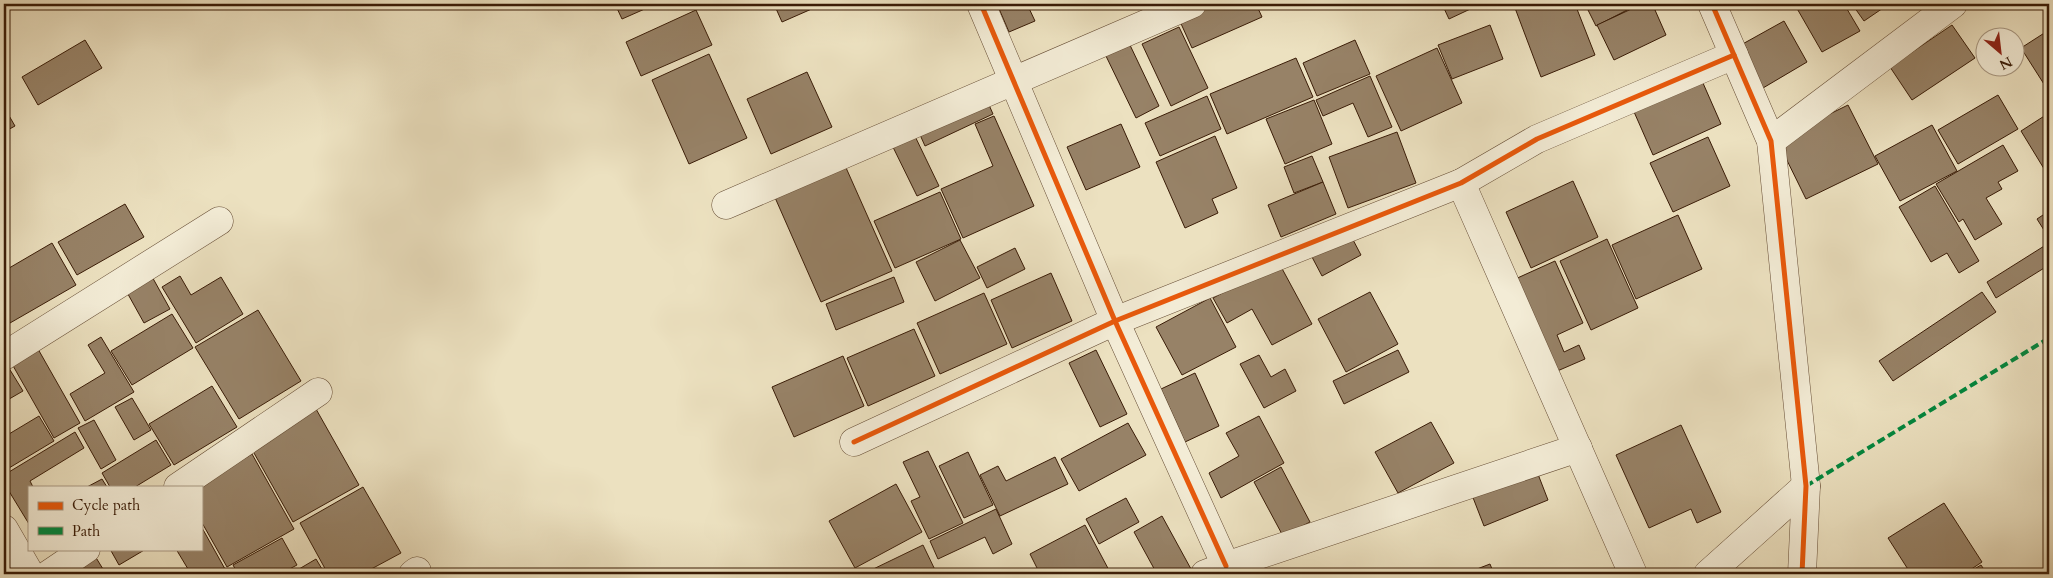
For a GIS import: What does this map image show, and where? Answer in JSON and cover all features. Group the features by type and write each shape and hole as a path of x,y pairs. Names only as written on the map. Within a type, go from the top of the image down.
{"street":[{"path":"981,4 1115,321 1216,570 1578,448"},
{"path":"726,205 1192,4"},
{"path":"1712,4 1771,141 1806,486 1802,574"},
{"path":"1771,141 1953,4"},
{"path":"854,442 1115,321 1462,183 1537,139 1734,55"},
{"path":"1462,183 1633,574"},
{"path":"4,356 219,221"},
{"path":"179,486 318,392"},
{"path":"1708,574 1806,486"},
{"path":"4,529 30,574"},
{"path":"49,574 85,550"}],"building":[{"path":"615,4 656,4 622,19"},
{"path":"774,4 823,4 782,22"},
{"path":"997,4 1027,4 1035,21 1009,32"},
{"path":"1208,4 1256,4 1262,17 1192,48 1178,17"},
{"path":"1442,4 1481,4 1449,19"},
{"path":"1525,4 1575,4 1595,55 1541,77 1515,8"},
{"path":"1585,4 1627,4 1629,9 1596,26"},
{"path":"1642,4 1668,4 1655,10 1666,35 1614,60 1597,25"},
{"path":"1844,4 1860,31 1822,52 1795,5"},
{"path":"1852,4 1889,4 1864,21"},
{"path":"696,10 712,45 641,76 626,42"},
{"path":"1784,21 1807,62 1763,88 1739,46"},
{"path":"1490,25 1503,59 1452,79 1438,45"},
{"path":"1952,25 1975,58 1912,100 1890,67"},
{"path":"1179,27 1208,88 1171,106 1142,44"},
{"path":"2049,30 2049,92 2026,56 2026,45"},
{"path":"85,40 102,68 38,105 22,77"},
{"path":"1355,40 1370,74 1317,96 1303,63"},
{"path":"1129,43 1159,106 1136,118 1105,54"},
{"path":"1437,48 1462,103 1401,131 1376,76"},
{"path":"709,54 747,138 689,164 652,80"},
{"path":"1296,58 1313,97 1227,134 1210,94"},
{"path":"807,72 832,127 771,154 747,99"},
{"path":"1699,74 1721,124 1653,155 1631,105"},
{"path":"1370,76 1392,127 1368,137 1353,103 1323,116 1316,100"},
{"path":"1998,95 2018,129 1958,164 1938,130"},
{"path":"985,96 993,114 925,146 917,128"},
{"path":"1207,96 1221,129 1160,156 1145,123"},
{"path":"1314,100 1332,144 1285,164 1266,119"},
{"path":"1848,105 1878,164 1806,199 1777,140"},
{"path":"4,107 15,126 4,132"},
{"path":"2049,113 2049,170 2046,172 2021,131"},
{"path":"994,116 1034,206 963,238 941,189 993,166 975,124"},
{"path":"1121,124 1140,167 1086,190 1067,147"},
{"path":"1932,125 1957,171 1900,201 1875,156"},
{"path":"912,130 939,186 917,196 890,141"},
{"path":"1397,132 1416,183 1348,208 1329,157"},
{"path":"1215,136 1237,188 1212,199 1218,213 1185,228 1156,162"},
{"path":"1708,137 1730,186 1673,212 1650,163"},
{"path":"2003,145 2018,171 1998,182 2002,189 1986,198 2002,224 1975,240 1963,219 1959,222 1936,184"},
{"path":"1312,156 1323,182 1294,193 1284,167"},
{"path":"843,161 892,271 821,302 773,193"},
{"path":"1573,181 1598,237 1531,268 1506,212"},
{"path":"1323,182 1336,214 1281,237 1268,205"},
{"path":"1935,186 1979,261 1959,273 1947,253 1931,262 1899,207"},
{"path":"940,192 961,239 895,268 874,221"},
{"path":"125,204 144,237 77,275 58,242"},
{"path":"2049,211 2049,238 2037,219"},
{"path":"1678,215 1702,269 1636,299 1612,245"},
{"path":"1351,236 1361,255 1322,276 1312,257"},
{"path":"1607,239 1638,308 1591,330 1560,261"},
{"path":"960,240 980,278 935,301 916,262"},
{"path":"52,243 76,285 10,323 4,313 4,271"},
{"path":"2049,243 2049,265 1996,298 1987,282"},
{"path":"1015,248 1025,269 987,288 977,267"},
{"path":"1555,261 1583,323 1557,335 1564,352 1579,345 1585,359 1555,372 1513,280"},
{"path":"1279,263 1312,324 1272,345 1252,309 1227,323 1213,298"},
{"path":"150,273 170,309 144,323 124,287"},
{"path":"1051,273 1072,321 1012,348 991,300"},
{"path":"180,276 191,295 221,277 243,314 196,343 162,287"},
{"path":"894,277 904,302 836,330 826,304"},
{"path":"1370,292 1398,344 1346,372 1318,319"},
{"path":"1982,292 1996,312 1893,381 1879,361"},
{"path":"984,293 1007,344 940,374 917,323"},
{"path":"1210,298 1236,347 1182,375 1156,327"},
{"path":"258,310 301,381 239,419 195,347"},
{"path":"172,314 193,348 132,385 111,351"},
{"path":"914,329 935,376 868,406 847,358"},
{"path":"101,337 134,392 85,421 70,394 105,373 88,345"},
{"path":"38,349 80,423 54,438 12,364"},
{"path":"1096,350 1127,414 1100,427 1069,363"},
{"path":"1398,350 1409,372 1344,404 1333,381"},
{"path":"1259,355 1271,377 1285,369 1296,391 1264,408 1240,364"},
{"path":"843,356 864,406 794,437 772,387"},
{"path":"7,365 23,391 4,402 4,367"},
{"path":"1195,373 1219,426 1185,442 1161,389"},
{"path":"212,386 237,427 174,465 149,424"},
{"path":"132,398 151,430 134,440 115,407"},
{"path":"316,409 359,485 293,522 250,446"},
{"path":"39,416 54,441 4,471 4,437"},
{"path":"1259,416 1284,463 1221,498 1209,473 1239,456 1226,433"},
{"path":"94,420 116,460 101,469 78,428"},
{"path":"1431,422 1454,463 1398,493 1375,452"},
{"path":"1128,423 1146,455 1079,491 1061,459"},
{"path":"1681,425 1721,512 1697,523 1691,509 1649,528 1616,455"},
{"path":"75,432 84,448 30,481 32,486 28,486 28,522 4,483 4,475"},
{"path":"156,440 171,465 137,486 109,486 102,473"},
{"path":"928,451 963,523 929,539 911,501 920,497 903,462"},
{"path":"968,452 993,505 964,518 939,466"},
{"path":"252,454 294,529 227,567 202,523 202,486 198,486"},
{"path":"1055,457 1068,484 1000,516 980,475 998,466 1006,481"},
{"path":"1281,467 1310,522 1283,536 1254,482"},
{"path":"1536,469 1548,500 1484,526 1472,495"},
{"path":"102,479 106,486 89,486"},
{"path":"896,484 922,532 855,568 829,521"},
{"path":"363,487 401,553 362,574 328,574 300,523"},
{"path":"1126,498 1139,522 1099,544 1086,519"},
{"path":"1944,503 1982,562 1964,574 1911,574 1888,538"},
{"path":"996,509 1012,544 993,554 985,537 938,559 930,541"},
{"path":"1162,516 1191,569 1181,574 1157,574 1134,532"},
{"path":"1085,525 1111,574 1040,574 1030,554"},
{"path":"202,528 225,569 215,574 191,574 177,550 202,550"},
{"path":"282,538 297,565 280,574 238,574 233,565"},
{"path":"923,545 937,574 863,574"},
{"path":"111,550 144,550 119,565"},
{"path":"95,556 106,574 66,574"},
{"path":"316,559 325,574 295,574 294,572"},
{"path":"1490,564 1494,574 1464,574"},
{"path":"1981,565 1987,574 1966,574"}],"marked path":[{"path":"1806,486 2049,338"}],"cycle path":[{"path":"981,4 1115,321 1226,566"},
{"path":"1712,4 1771,141 1806,486 1802,574"},
{"path":"854,442 1115,321 1461,183 1537,139 1734,55"}]}
